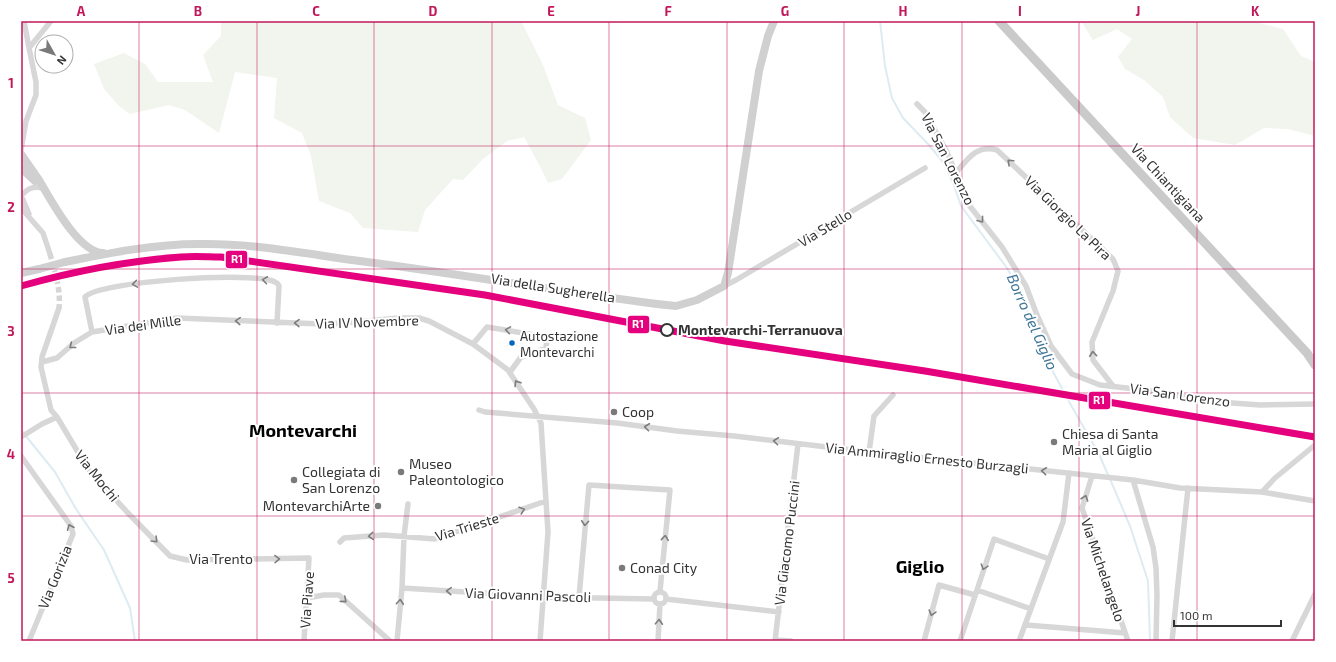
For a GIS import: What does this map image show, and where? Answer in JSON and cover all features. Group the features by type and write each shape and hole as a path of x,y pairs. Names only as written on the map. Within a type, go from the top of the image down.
{"main road":[{"name":"Via Chiantigiana","path":"999,21 1307,353 1315,365"}],"street":[{"path":"21,150 26,121 36,94 36,82 24,21"},
{"path":"29,48 51,21"},
{"path":"724,286 728,273 759,71 768,36 774,21"},
{"name":"Via San Lorenzo","path":"917,104 925,112 947,152 955,174 970,205 1002,247 1026,286 1051,346 1072,374 1100,385 1144,390 1218,402 1260,405 1315,404"},
{"path":"21,125 26,121"},
{"name":"Via Giorgio La Pira","path":"955,174 973,153 989,148 997,150 1113,259 1118,271 1113,291 1092,342 1093,360 1112,386"},
{"name":"Via della Sugherella","path":"21,154 67,225 79,240 98,253 109,253"},
{"name":"Via della Sugherella","path":"21,168 43,188"},
{"name":"Via Stello","path":"724,286 925,168"},
{"path":"30,218 21,196 32,187 43,188"},
{"path":"21,208 43,233 50,254"},
{"path":"68,262 77,257 80,253 79,240"},
{"name":"Via della Sugherella","path":"21,273 109,253 171,245 199,244 266,248 431,270 651,304 676,306 697,300 724,286"},
{"path":"92,332 85,297 88,294 104,288 157,280 225,278 262,279 274,281 279,286 277,323"},
{"path":"42,424 51,410 42,368 42,357 60,308"},
{"name":"Via dei Mille","path":"42,362 56,358 92,332 177,318 277,323"},
{"name":"Via IV Novembre","path":"277,323 344,324 398,318 419,318 429,321 473,344 510,372 538,416"},
{"path":"473,344 487,327 547,338 546,348 521,357 510,372"},
{"path":"869,452 874,416 893,394"},
{"name":"Via Mochi","path":"51,410 57,417 88,469 127,512"},
{"name":"Via Ammiraglio Ernesto Burzagli","path":"479,410 485,412 617,423 1133,480 1188,488 1262,492 1315,501"},
{"path":"538,416 541,424 548,532 540,641"},
{"path":"21,437 57,417"},
{"name":"Via Giacomo Puccini","path":"775,641 798,444"},
{"path":"1262,492 1275,478 1315,445"},
{"name":"Via Gorizia","path":"21,456 71,526 73,534 29,641"},
{"path":"1019,641 1063,522 1069,473"},
{"name":"Via Michelangelo","path":"1095,476 1082,508 1128,641"},
{"path":"1133,480 1153,546 1157,589 1156,641"},
{"path":"579,597 588,485 670,490 660,591"},
{"path":"1172,641 1188,488"},
{"name":"Via Trieste","path":"340,542 344,538 384,535 435,539 546,501"},
{"path":"397,641 402,588 404,536 408,504"},
{"name":"Via Trento","path":"127,512 170,556 187,560 309,558"},
{"path":"960,641 994,539 1049,559"},
{"name":"Via Piave","path":"304,641 309,558"},
{"path":"924,641 939,585 976,592 1031,609"},
{"name":"Via Giovanni Pascoli","path":"402,588 544,597 653,599"},
{"path":"660,591 665,594 666,599"},
{"path":"660,591 655,593 653,599 655,602 660,604"},
{"path":"1292,641 1315,594"},
{"path":"307,598 324,595 339,595 390,641"},
{"path":"666,599 779,612"},
{"path":"660,604 666,599"},
{"path":"658,641 660,604"},
{"path":"1026,625 1125,633"},
{"path":"775,641 791,641"}],"shaded area":[{"path":"221,21 521,21 543,65 558,105 585,118 591,140 562,179 548,183 524,137 507,141 483,159 463,180 453,179 425,210 418,232 363,228 350,213 319,201 311,156 302,133 274,118 277,78 235,72 219,133 185,110 169,105 130,114 119,106 104,89 94,64 124,53 145,64 158,82 213,82 203,55 221,36"},
{"path":"1081,21 1252,21 1283,29 1301,56 1315,62 1315,136 1288,129 1264,128 1235,145 1193,138 1170,117 1163,97 1144,80 1125,69 1118,57 1132,39 1117,29 1093,40"}],"waterway":[{"name":"Borro del Giglio","path":"880,21 885,66 892,98 903,118 943,162 954,185 961,206 1007,268 1023,297 1037,342 1099,454 1108,475"},
{"path":"21,430 55,472 76,509 104,550 130,608 135,641"},
{"name":"Borro del Giglio","path":"1110,479 1130,526 1148,581 1150,641"}],"tunnel":[{"path":"50,254 56,274 59,308"}],"transit line":[{"name":"R1","path":"21,286 81,271 121,264 181,257 221,257 485,295 725,341 925,371 1315,437"}],"place":[{"name":"Montevarchi-Terranuova","path":"667,330"},
{"name":"Autostazione Montevarchi","path":"512,343"},
{"name":"Coop","path":"614,412"},
{"name":"Chiesa di Santa Maria al Giglio","path":"1054,442"},
{"name":"Museo Paleontologico","path":"401,472"},
{"name":"Collegiata di San Lorenzo","path":"294,480"},
{"name":"MontevarchiArte","path":"378,506"},
{"name":"Conad City","path":"622,568"}],"district":[{"name":"Montevarchi","path":"303,431"},
{"name":"Giglio","path":"920,567"}]}
